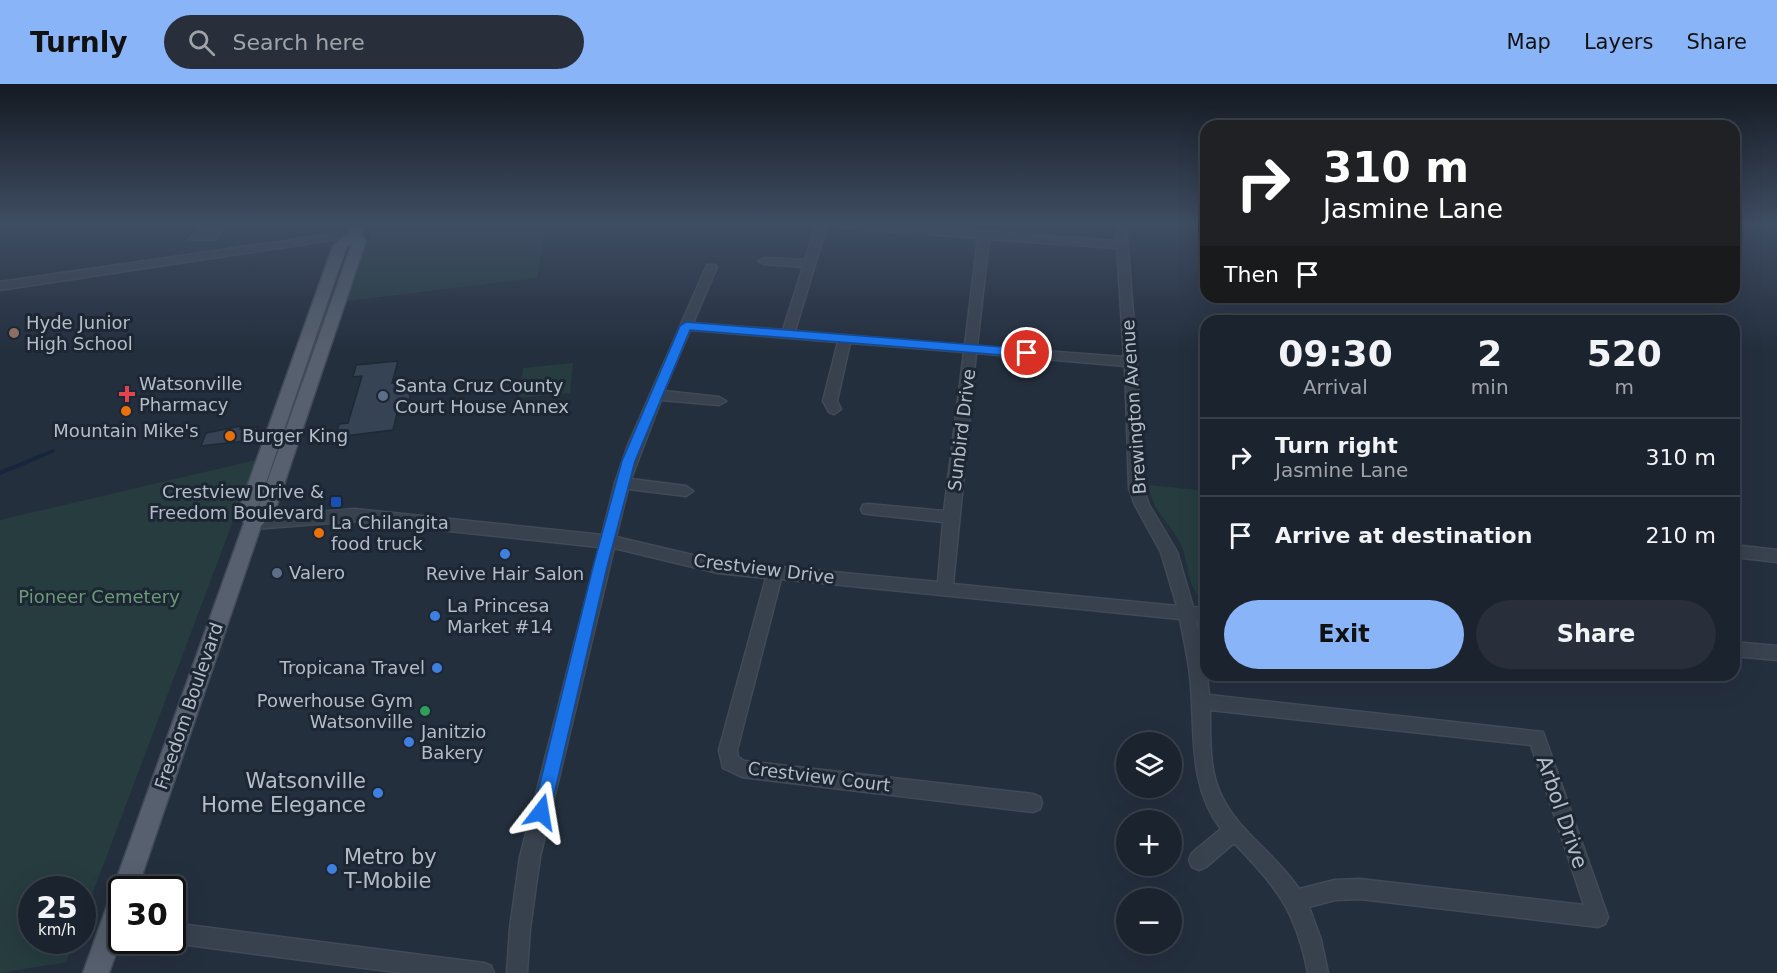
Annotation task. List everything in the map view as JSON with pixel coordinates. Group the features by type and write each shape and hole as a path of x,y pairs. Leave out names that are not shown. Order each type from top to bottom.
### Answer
{"main road":[{"name":"Freedom Boulevard","path":"130,876 253,523 266,511 351,265"},
{"path":"96,973 108,947"}],"street":[{"path":"0,286 128,265"},
{"path":"788,334 809,265"},
{"name":"Sunbird Drive","path":"945,590 951,517 981,265"},
{"name":"Brewington Avenue","path":"1124,265 1136,488 1141,506 1171,558 1197,662 1207,784 1217,808 1234,831 1276,873 1296,900 1310,936 1318,973"},
{"path":"517,973 530,857 622,483 634,445 711,267"},
{"path":"686,326 1131,362"},
{"path":"834,409 830,401 845,339"},
{"path":"657,395 719,401"},
{"path":"622,483 686,491"},
{"path":"868,508 951,517"},
{"name":"Crestview Drive","path":"253,523 355,515 607,541 632,545 704,564 1200,614"},
{"path":"1740,552 1777,556"},
{"name":"Crestview Court","path":"775,572 728,750 729,762 742,769 1033,803"},
{"path":"1740,650 1777,653"},
{"name":"Arbol Drive","path":"1202,702 1537,738 1598,917 1360,889 1335,890 1296,900"},
{"path":"1199,860 1234,831"},
{"path":"186,935 484,973"}],"green space":[{"path":"359,265 539,265 537,278 347,301"},
{"path":"573,363 570,393 519,398 523,368"},
{"name":"Pioneer Cemetery","path":"256,460 96,885 96,876 18,876 18,954 69,954 66,962 0,973 0,520"},
{"path":"1149,485 1200,490 1200,597 1192,585 1182,547 1150,494"}],"building":[{"name":"Santa Cruz County Court House Annex","path":"398,361 392,383 400,382 398,390 412,388 409,401 400,402 393,430 336,437 339,424 348,423 362,376 353,377 356,365"},
{"name":"Burger King","path":"241,426 240,429 258,427 253,440 201,446 206,433"}],"waterway":[{"path":"0,473 53,451"}],"place":[{"name":"Hyde Junior High School","path":"14,333"},
{"name":"Watsonville Pharmacy","path":"127,394"},
{"name":"Santa Cruz County Court House Annex","path":"383,396"},
{"name":"Mountain Mike's","path":"126,411"},
{"name":"Burger King","path":"230,436"},
{"name":"Crestview Drive & Freedom Boulevard","path":"336,502"},
{"name":"La Chilangita food truck","path":"319,533"},
{"name":"Revive Hair Salon","path":"505,554"},
{"name":"Valero","path":"277,573"},
{"name":"La Princesa Market #14","path":"435,616"},
{"name":"Tropicana Travel","path":"437,668"},
{"name":"Powerhouse Gym Watsonville","path":"425,711"},
{"name":"Janitzio Bakery","path":"409,742"},
{"name":"Watsonville Home Elegance","path":"378,793"},
{"name":"Metro by T-Mobile","path":"332,869"}],"route":[{"path":"541,812 628,461 686,326 1027,353"}]}
